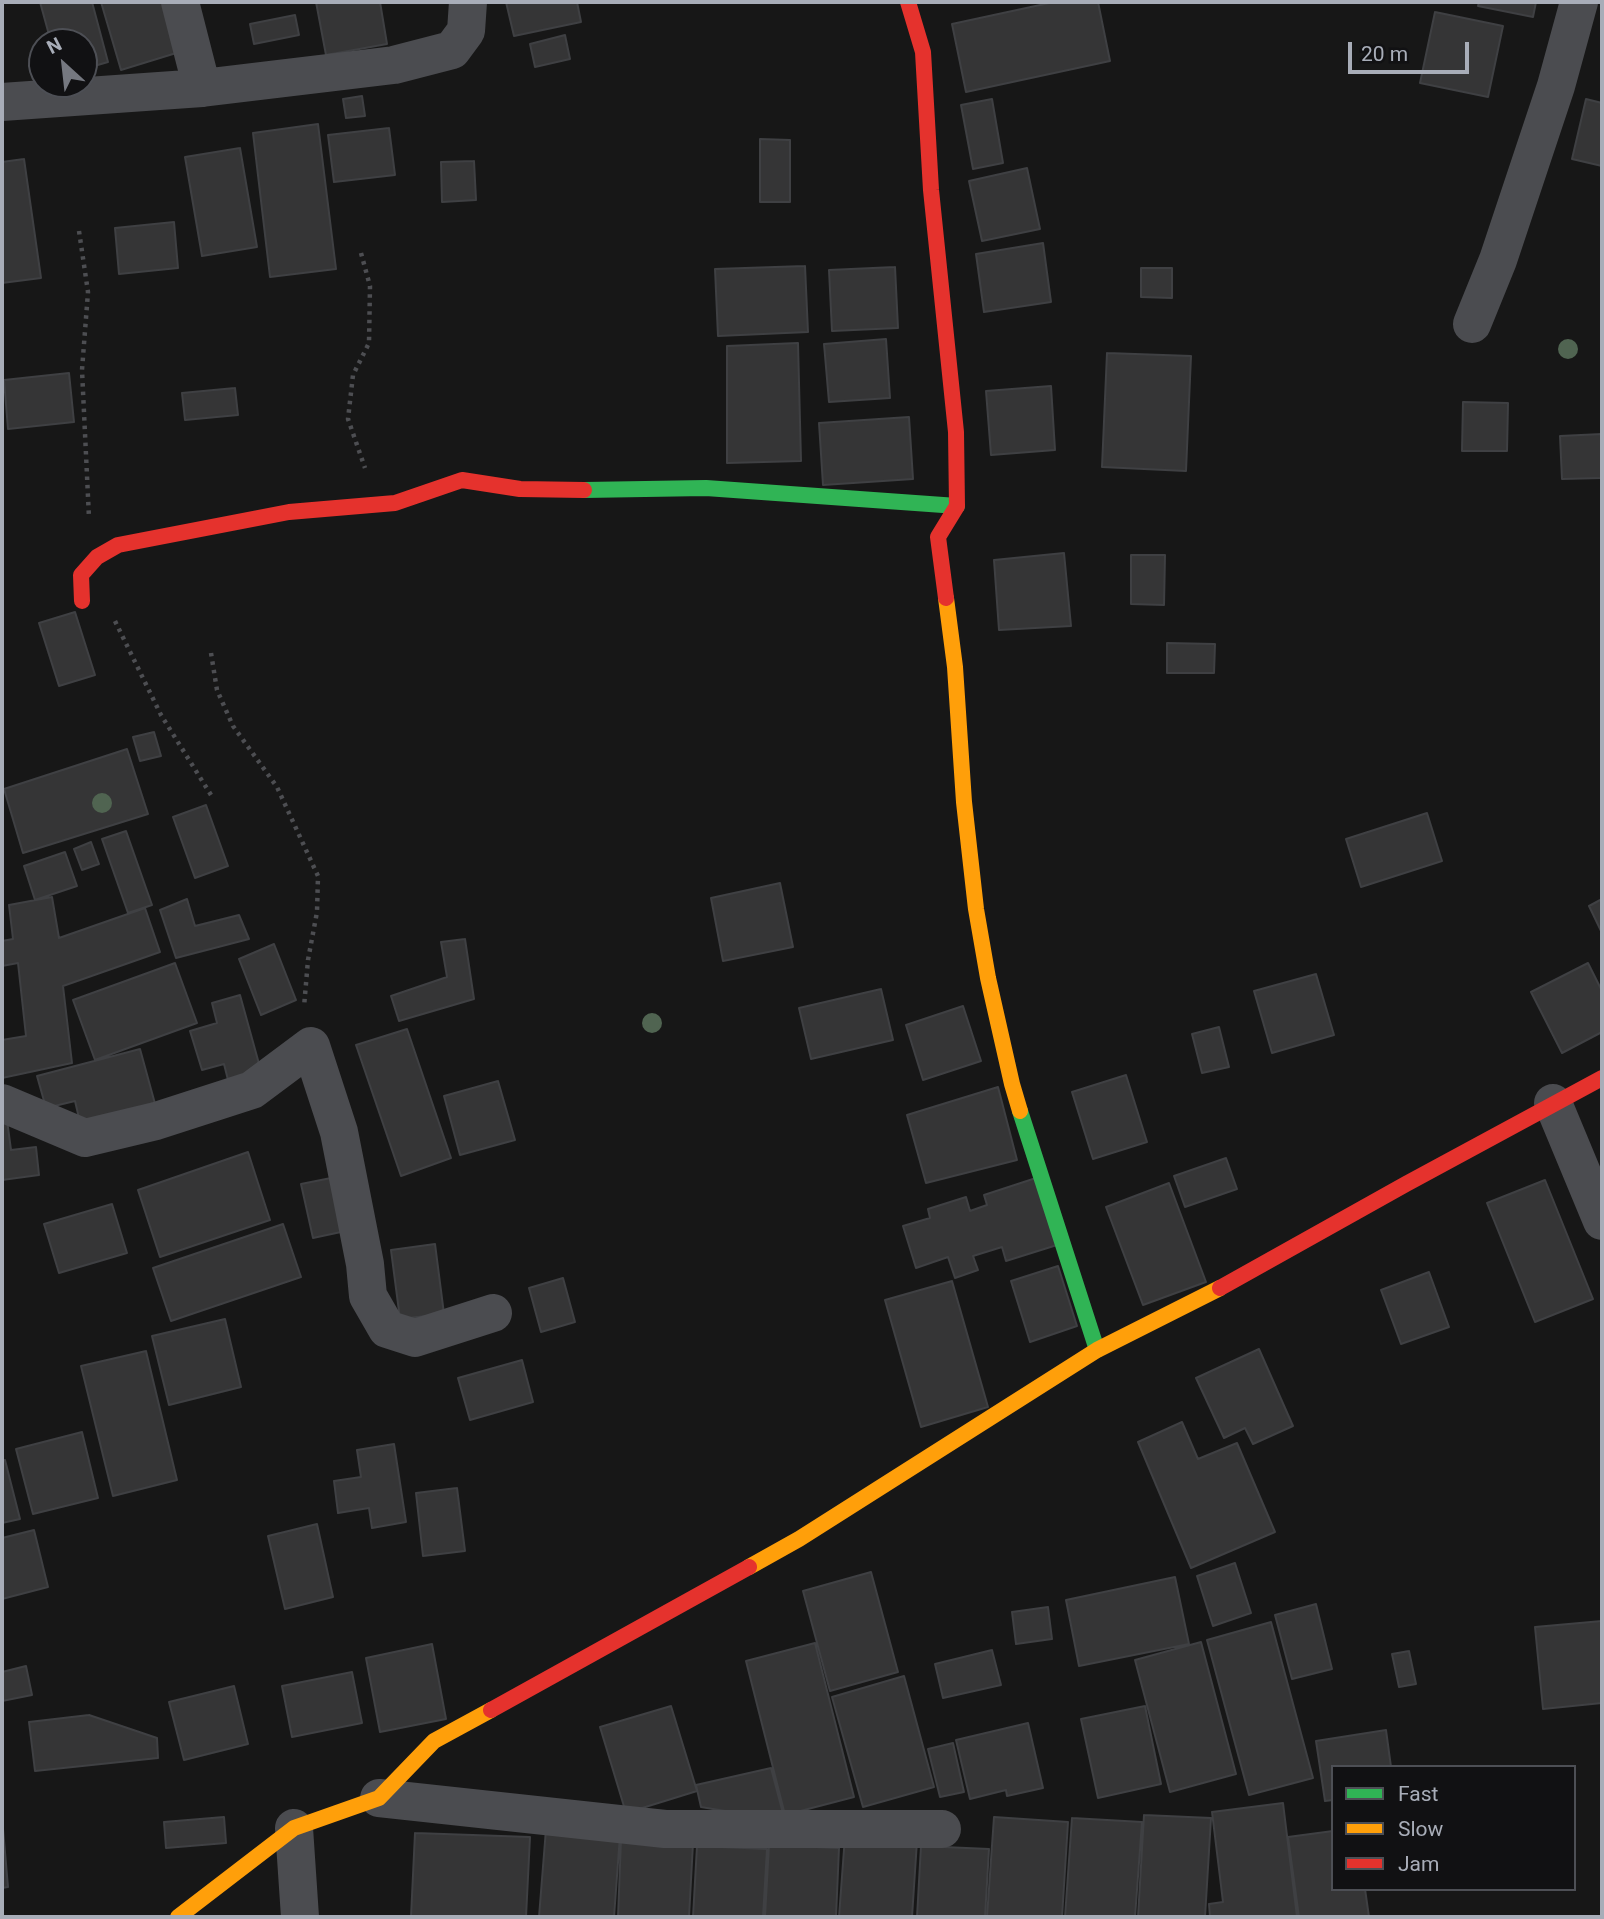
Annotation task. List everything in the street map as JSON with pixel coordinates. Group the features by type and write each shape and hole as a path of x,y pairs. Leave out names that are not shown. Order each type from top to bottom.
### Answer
{"street":[{"path":"180,2 202,88"},
{"path":"2,102 202,88 394,65 452,50 466,32 468,2"},
{"path":"908,2 923,52 931,190 956,432 957,506 938,537 955,667 964,802 976,909 1012,1084 1097,1350"},
{"path":"1472,324 1498,260 1556,86 1579,2"},
{"path":"82,601 82,575 97,556 118,545 289,512 394,503 462,480 520,489 611,491 706,488 957,506"},
{"path":"2,1103 85,1138 156,1121 252,1090 311,1046 339,1132 365,1264 368,1296 387,1329 415,1338 494,1313"},
{"path":"379,1798 433,1741 799,1539 1097,1350 1230,1283 1602,1078"},
{"path":"1553,1103 1602,1221"},
{"path":"178,1917 294,1828 379,1798 665,1829 942,1829"},
{"path":"294,1828 300,1917"}],"path":[{"path":"361,253 370,286 369,343 353,375 348,419 367,473 394,503"},
{"path":"211,653 217,690 233,726 277,787 318,876 317,912 308,960 304,1005 311,1046"}],"building":[{"path":"40,2 92,2 108,62 98,65 98,28 47,28"},
{"path":"101,2 173,2 186,50 121,70"},
{"path":"316,2 380,2 387,44 326,55"},
{"path":"506,2 577,2 581,22 514,36"},
{"path":"1054,2 1098,2 1110,61 966,92 952,24"},
{"path":"1479,2 1536,2 1533,17 1478,6"},
{"path":"1435,12 1503,26 1488,97 1420,83"},
{"path":"295,15 299,35 254,44 250,24"},
{"path":"565,35 570,59 535,67 530,44"},
{"path":"362,96 365,116 346,118 343,99"},
{"path":"992,99 1003,163 973,169 961,105"},
{"path":"1586,99 1602,103 1602,166 1572,159"},
{"path":"318,124 336,269 270,277 253,133"},
{"path":"389,128 395,175 334,182 328,135"},
{"path":"760,139 790,140 790,202 760,202"},
{"path":"240,148 257,247 202,256 185,157"},
{"path":"24,159 41,278 2,283 2,162"},
{"path":"474,161 476,200 442,202 441,162"},
{"path":"1027,168 1040,229 982,241 969,181"},
{"path":"174,222 178,268 119,274 115,228"},
{"path":"1043,243 1051,302 984,312 976,254"},
{"path":"805,266 808,332 718,336 715,269"},
{"path":"895,267 898,328 832,331 829,270"},
{"path":"1141,268 1172,268 1172,298 1141,297"},
{"path":"886,339 890,398 829,402 824,344"},
{"path":"798,343 801,461 727,463 727,346"},
{"path":"1107,353 1191,356 1186,471 1102,467"},
{"path":"69,373 74,422 8,429 4,380"},
{"path":"1051,386 1055,450 991,455 986,391"},
{"path":"235,388 238,415 185,420 182,393"},
{"path":"1463,402 1508,403 1507,451 1462,451"},
{"path":"909,417 913,479 823,485 819,423"},
{"path":"1602,434 1602,478 1562,479 1560,436"},
{"path":"1064,553 1071,626 999,630 994,560"},
{"path":"1131,555 1165,555 1164,605 1131,604"},
{"path":"75,612 95,675 59,686 39,623"},
{"path":"1167,643 1215,644 1214,673 1167,673"},
{"path":"154,732 161,756 140,761 133,737"},
{"path":"127,749 148,814 23,853 4,789"},
{"path":"206,805 228,866 195,878 173,817"},
{"path":"1427,813 1442,861 1361,887 1346,839"},
{"path":"126,831 152,905 128,913 102,839"},
{"path":"91,842 99,864 82,870 74,849"},
{"path":"65,852 77,886 35,900 24,866"},
{"path":"780,883 793,947 723,961 711,898"},
{"path":"52,897 59,938 145,908 160,952 63,986 72,1063 2,1078 2,1040 26,1036 18,963 2,966 2,941 13,939 9,905"},
{"path":"187,899 195,926 239,915 249,939 176,958 160,910"},
{"path":"1602,899 1602,933 1589,906"},
{"path":"465,939 474,999 399,1021 391,996 447,977 441,942"},
{"path":"274,944 296,1000 261,1015 239,959"},
{"path":"175,963 197,1023 95,1060 73,1000"},
{"path":"1588,963 1602,991 1602,1032 1562,1053 1531,992"},
{"path":"1316,974 1334,1035 1272,1053 1254,991"},
{"path":"881,989 893,1040 811,1059 799,1008"},
{"path":"240,995 261,1071 228,1080 224,1064 202,1070 190,1031 217,1023 212,1003"},
{"path":"963,1006 981,1061 923,1080 906,1025"},
{"path":"1219,1027 1229,1067 1202,1073 1192,1034"},
{"path":"407,1029 451,1158 401,1176 356,1045"},
{"path":"140,1049 157,1111 82,1131 75,1101 46,1108 37,1076"},
{"path":"1126,1075 1147,1142 1093,1159 1072,1092"},
{"path":"498,1081 515,1140 460,1155 444,1096"},
{"path":"998,1087 1017,1160 926,1183 907,1115"},
{"path":"2,1120 7,1120 11,1150 36,1147 39,1175 2,1180"},
{"path":"248,1152 270,1220 160,1257 138,1190"},
{"path":"1226,1158 1237,1189 1185,1207 1174,1176"},
{"path":"331,1178 341,1232 313,1238 301,1184"},
{"path":"1036,1178 1057,1245 1006,1261 1002,1247 973,1256 978,1270 955,1278 948,1257 916,1268 903,1226 930,1218 928,1209 966,1197 970,1211 987,1205 984,1195"},
{"path":"1545,1180 1593,1299 1535,1322 1487,1203"},
{"path":"1169,1183 1206,1282 1143,1305 1106,1207"},
{"path":"112,1204 127,1253 59,1273 44,1224"},
{"path":"283,1224 301,1277 171,1321 153,1268"},
{"path":"435,1244 444,1314 400,1319 391,1250"},
{"path":"1058,1266 1077,1326 1030,1342 1011,1281"},
{"path":"1429,1272 1449,1327 1401,1344 1381,1290"},
{"path":"563,1278 575,1322 541,1332 529,1288"},
{"path":"952,1281 988,1407 921,1427 885,1300"},
{"path":"225,1319 241,1387 169,1405 152,1336"},
{"path":"1259,1349 1293,1426 1253,1444 1245,1428 1224,1438 1196,1378"},
{"path":"146,1351 177,1480 113,1496 81,1366"},
{"path":"522,1360 533,1402 470,1420 458,1378"},
{"path":"1182,1422 1198,1459 1237,1443 1275,1532 1191,1568 1138,1442"},
{"path":"82,1432 98,1498 33,1514 16,1449"},
{"path":"394,1444 406,1522 372,1528 369,1508 338,1513 334,1481 361,1477 357,1450"},
{"path":"5,1460 20,1519 2,1523 2,1461"},
{"path":"457,1488 465,1551 423,1556 416,1493"},
{"path":"317,1524 333,1597 285,1609 268,1536"},
{"path":"34,1530 48,1587 2,1599 2,1538"},
{"path":"1235,1563 1251,1613 1213,1626 1197,1576"},
{"path":"871,1572 898,1672 830,1691 803,1591"},
{"path":"1175,1577 1189,1644 1079,1666 1066,1600"},
{"path":"1316,1604 1332,1669 1292,1679 1275,1615"},
{"path":"1048,1607 1052,1639 1016,1644 1012,1612"},
{"path":"1602,1621 1602,1703 1543,1709 1535,1627"},
{"path":"1271,1622 1313,1778 1249,1795 1207,1640"},
{"path":"1201,1642 1236,1774 1170,1792 1135,1660"},
{"path":"815,1643 854,1797 785,1815 746,1661"},
{"path":"432,1644 446,1719 380,1732 366,1658"},
{"path":"992,1650 1001,1685 943,1698 935,1664"},
{"path":"1409,1651 1416,1684 1399,1687 1392,1654"},
{"path":"26,1666 32,1695 2,1701 2,1672"},
{"path":"352,1672 362,1723 292,1737 282,1686"},
{"path":"904,1676 934,1787 863,1807 832,1697"},
{"path":"234,1686 248,1744 184,1760 169,1702"},
{"path":"671,1706 697,1791 626,1813 600,1727"},
{"path":"1145,1706 1161,1784 1098,1798 1081,1719"},
{"path":"89,1715 157,1738 158,1758 35,1771 29,1722"},
{"path":"1028,1723 1043,1788 1007,1796 1006,1790 970,1799 956,1740"},
{"path":"1386,1730 1391,1765 1331,1765 1331,1800 1325,1801 1316,1741"},
{"path":"953,1743 964,1792 940,1797 928,1749"},
{"path":"771,1768 785,1821 701,1807 696,1785"},
{"path":"1283,1803 1297,1917 1210,1917 1209,1904 1223,1902 1212,1812"},
{"path":"1144,1815 1211,1818 1205,1917 1138,1917"},
{"path":"2,1817 8,1887 2,1888"},
{"path":"224,1817 226,1843 166,1848 164,1822"},
{"path":"994,1817 1068,1822 1062,1917 987,1917"},
{"path":"1072,1818 1142,1822 1135,1917 1065,1917"},
{"path":"546,1829 620,1835 614,1917 539,1917"},
{"path":"1331,1831 1331,1891 1365,1891 1369,1917 1299,1917 1288,1837"},
{"path":"415,1833 530,1837 526,1917 411,1917"},
{"path":"845,1836 917,1841 912,1917 839,1917"},
{"path":"621,1840 693,1843 689,1917 618,1917"},
{"path":"769,1845 839,1848 836,1917 765,1917"},
{"path":"697,1846 767,1849 763,1917 693,1917"},
{"path":"921,1846 989,1849 985,1917 917,1917"}],"traffic: fast":[{"path":"584,490 706,488 957,506"},
{"path":"1020,1111 1097,1350"}],"traffic: slow":[{"path":"946,598 955,667 964,802 976,909 988,978 1020,1111"},
{"path":"749,1567 799,1539 1097,1350 1220,1288"},
{"path":"178,1917 294,1828 379,1798 434,1741 491,1710"}],"traffic: jam":[{"path":"908,2 923,52 931,190 956,432 957,506 938,537 946,598"},
{"path":"82,601 81,575 97,557 118,545 289,512 395,503 462,480 520,489 584,490"},
{"path":"1220,1288 1602,1078"},
{"path":"491,1710 749,1567"}]}
